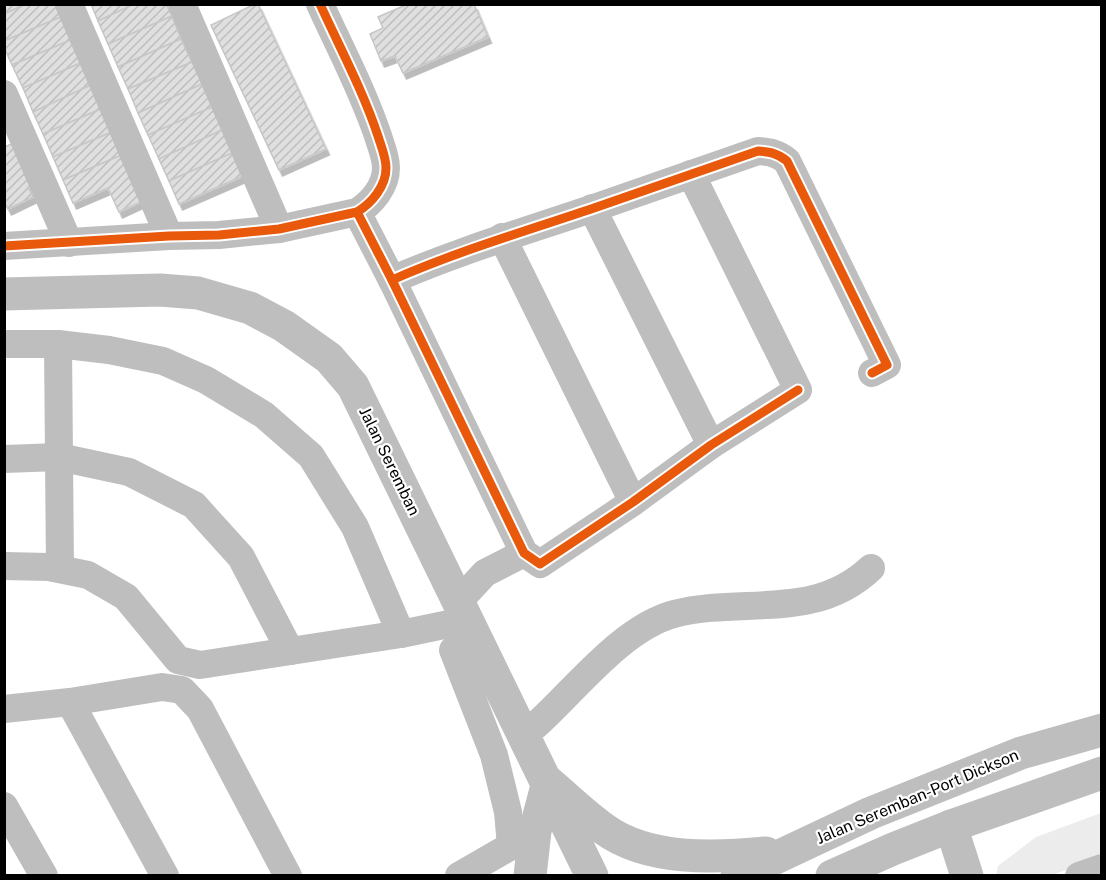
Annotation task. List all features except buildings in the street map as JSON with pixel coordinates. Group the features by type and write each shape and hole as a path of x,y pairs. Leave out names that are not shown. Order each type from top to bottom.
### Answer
{"main road":[{"name":"Jalan Seremban","path":"4,294 160,290 198,293 250,308 284,326 329,358 353,386 592,876"},
{"name":"Jalan Seremban-Port Dickson","path":"737,876 871,813 1021,753 1101,730"},
{"path":"832,876 951,826 1101,773"},
{"path":"530,876 535,831 548,782 606,830 634,844 674,854 723,857 786,851"},
{"path":"951,826 967,876"}],"street":[{"path":"69,4 169,236"},
{"path":"182,4 279,229"},
{"path":"4,246 279,229 357,212 367,206 381,188 387,167 372,116 320,4"},
{"path":"4,94 69,243"},
{"path":"392,280 502,237 758,151 779,155 786,161 887,365 872,373"},
{"path":"357,212 524,553 540,564 633,502 711,445 798,390 691,174"},
{"path":"592,208 711,445"},
{"path":"502,237 633,502"},
{"path":"4,344 58,344 109,350 163,361 206,380 264,415 310,456 330,486 355,527 401,634"},
{"path":"58,344 60,569"},
{"path":"4,459 59,457 129,472 194,505 242,557 290,651"},
{"path":"459,876 482,869 511,846 508,812 494,755 453,650 468,620 485,573 524,553"},
{"path":"4,566 49,567 88,575 126,597 178,660 200,665 401,634 468,620"},
{"path":"524,733 536,725 611,652 642,627 673,614 703,609 798,603 856,582 871,568"},
{"path":"4,709 70,702 162,687 182,690 200,709 288,876"},
{"path":"70,702 165,876"},
{"path":"4,806 44,876"},
{"path":"1079,876 1101,868"}],"shaded area":[{"path":"1101,813 1101,857 1052,875 996,876 998,866 1036,837"}],"cycle path":[{"path":"4,246 219,235 279,229 357,212 363,208 373,199 384,181 385,160 365,103 320,4"},
{"path":"392,280 467,251 758,151 770,152 787,161 887,365 872,373"},
{"path":"357,212 524,553 540,564 633,502 711,445 798,390"}]}
